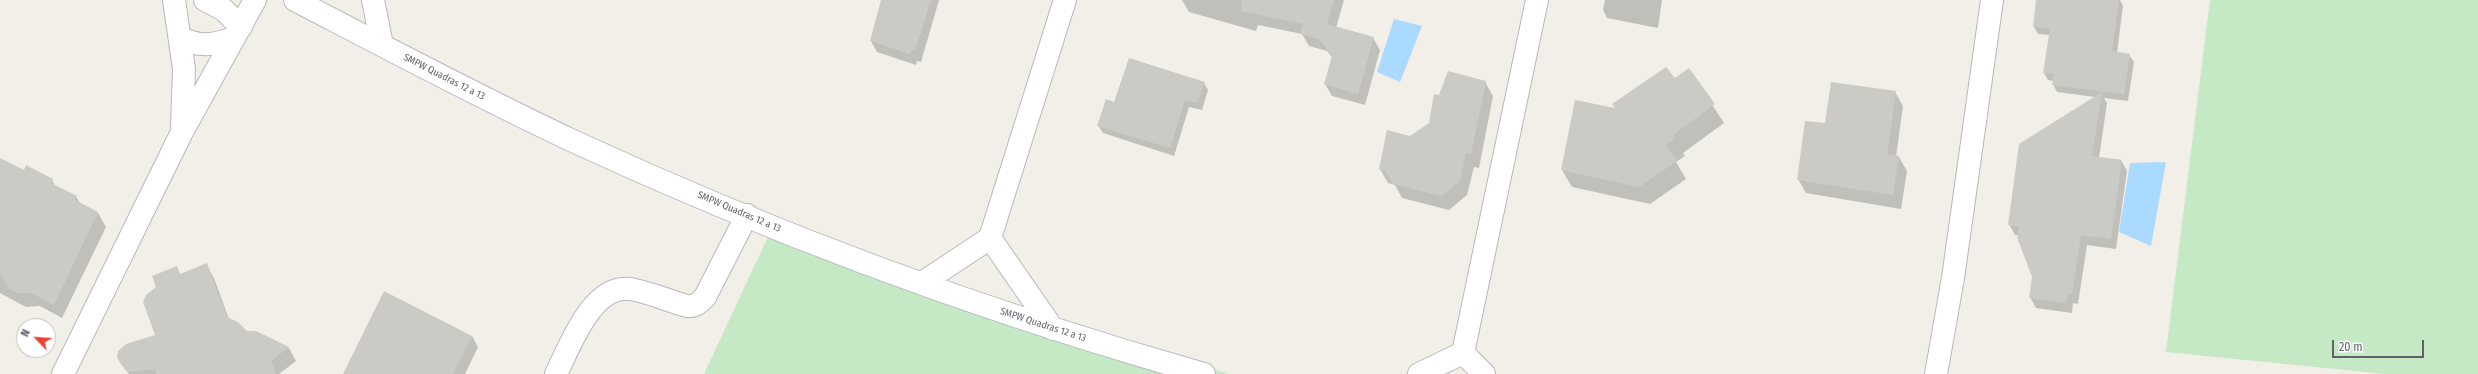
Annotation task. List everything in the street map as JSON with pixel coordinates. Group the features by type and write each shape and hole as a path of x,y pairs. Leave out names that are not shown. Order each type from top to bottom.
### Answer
{"street":[{"path":"205,0 224,10 237,33"},
{"path":"63,374 182,132 255,0"},
{"path":"373,0 382,45"},
{"path":"922,283 990,238 1066,0"},
{"path":"1463,352 1537,0"},
{"path":"1936,374 1953,278 1992,0"},
{"path":"179,1 180,37 185,88 182,132"},
{"name":"SMPW Quadras 12 a 13","path":"303,1 382,45 574,142 747,215 849,257 1053,329 1204,374"},
{"path":"180,37 193,44 206,46 237,33"},
{"path":"556,374 588,313 602,296 615,290 630,289 687,306 693,307 699,303 705,297 747,215"},
{"path":"990,238 1053,329"},
{"path":"1419,374 1463,352"},
{"path":"1463,352 1484,374"}],"green space":[{"path":"2210,0 2478,0 2478,374 2385,374 2166,352"},
{"path":"773,226 1229,374 704,374"}],"water":[{"path":"1394,19 1422,26 1400,82 1377,72"},
{"path":"2166,162 2151,246 2119,232 2130,163"}],"building":[{"path":"881,0 931,0 915,51 911,50 910,54 870,41"},
{"path":"1242,0 1334,0 1327,24 1374,37 1358,94 1324,84 1332,56 1319,39 1300,34 1303,24 1241,11"},
{"path":"2036,0 2119,0 2112,51 2130,54 2124,94 2052,85 2054,74 2043,73 2050,28 2033,27"},
{"path":"1129,58 1205,82 1197,103 1185,100 1170,148 1097,126 1106,99 1114,102"},
{"path":"1666,67 1675,78 1689,68 1715,104 1673,135 1676,138 1666,145 1677,161 1639,187 1561,170 1575,100 1615,108 1612,104"},
{"path":"1448,71 1486,81 1471,154 1466,153 1460,181 1441,196 1393,184 1386,171 1379,169 1387,130 1410,136 1429,123 1434,94 1439,95"},
{"path":"1831,82 1896,91 1887,154 1899,156 1893,195 1797,180 1805,121 1825,123"},
{"path":"2102,92 2092,156 2122,160 2111,239 2081,235 2072,294 2068,293 2066,303 2029,298 2032,277 2017,237 2019,226 2008,225 2019,144"},
{"path":"0,158 24,170 26,165 53,179 51,183 77,196 75,200 98,212 54,305 31,293 17,293 9,289 0,273"},
{"path":"207,263 227,317 238,322 247,331 256,331 289,347 271,361 276,374 157,374 155,369 127,372 117,357 118,351 126,344 155,335 143,302 146,295 156,287 152,276 177,266 180,274"},
{"path":"384,291 472,336 453,374 343,374"}]}
